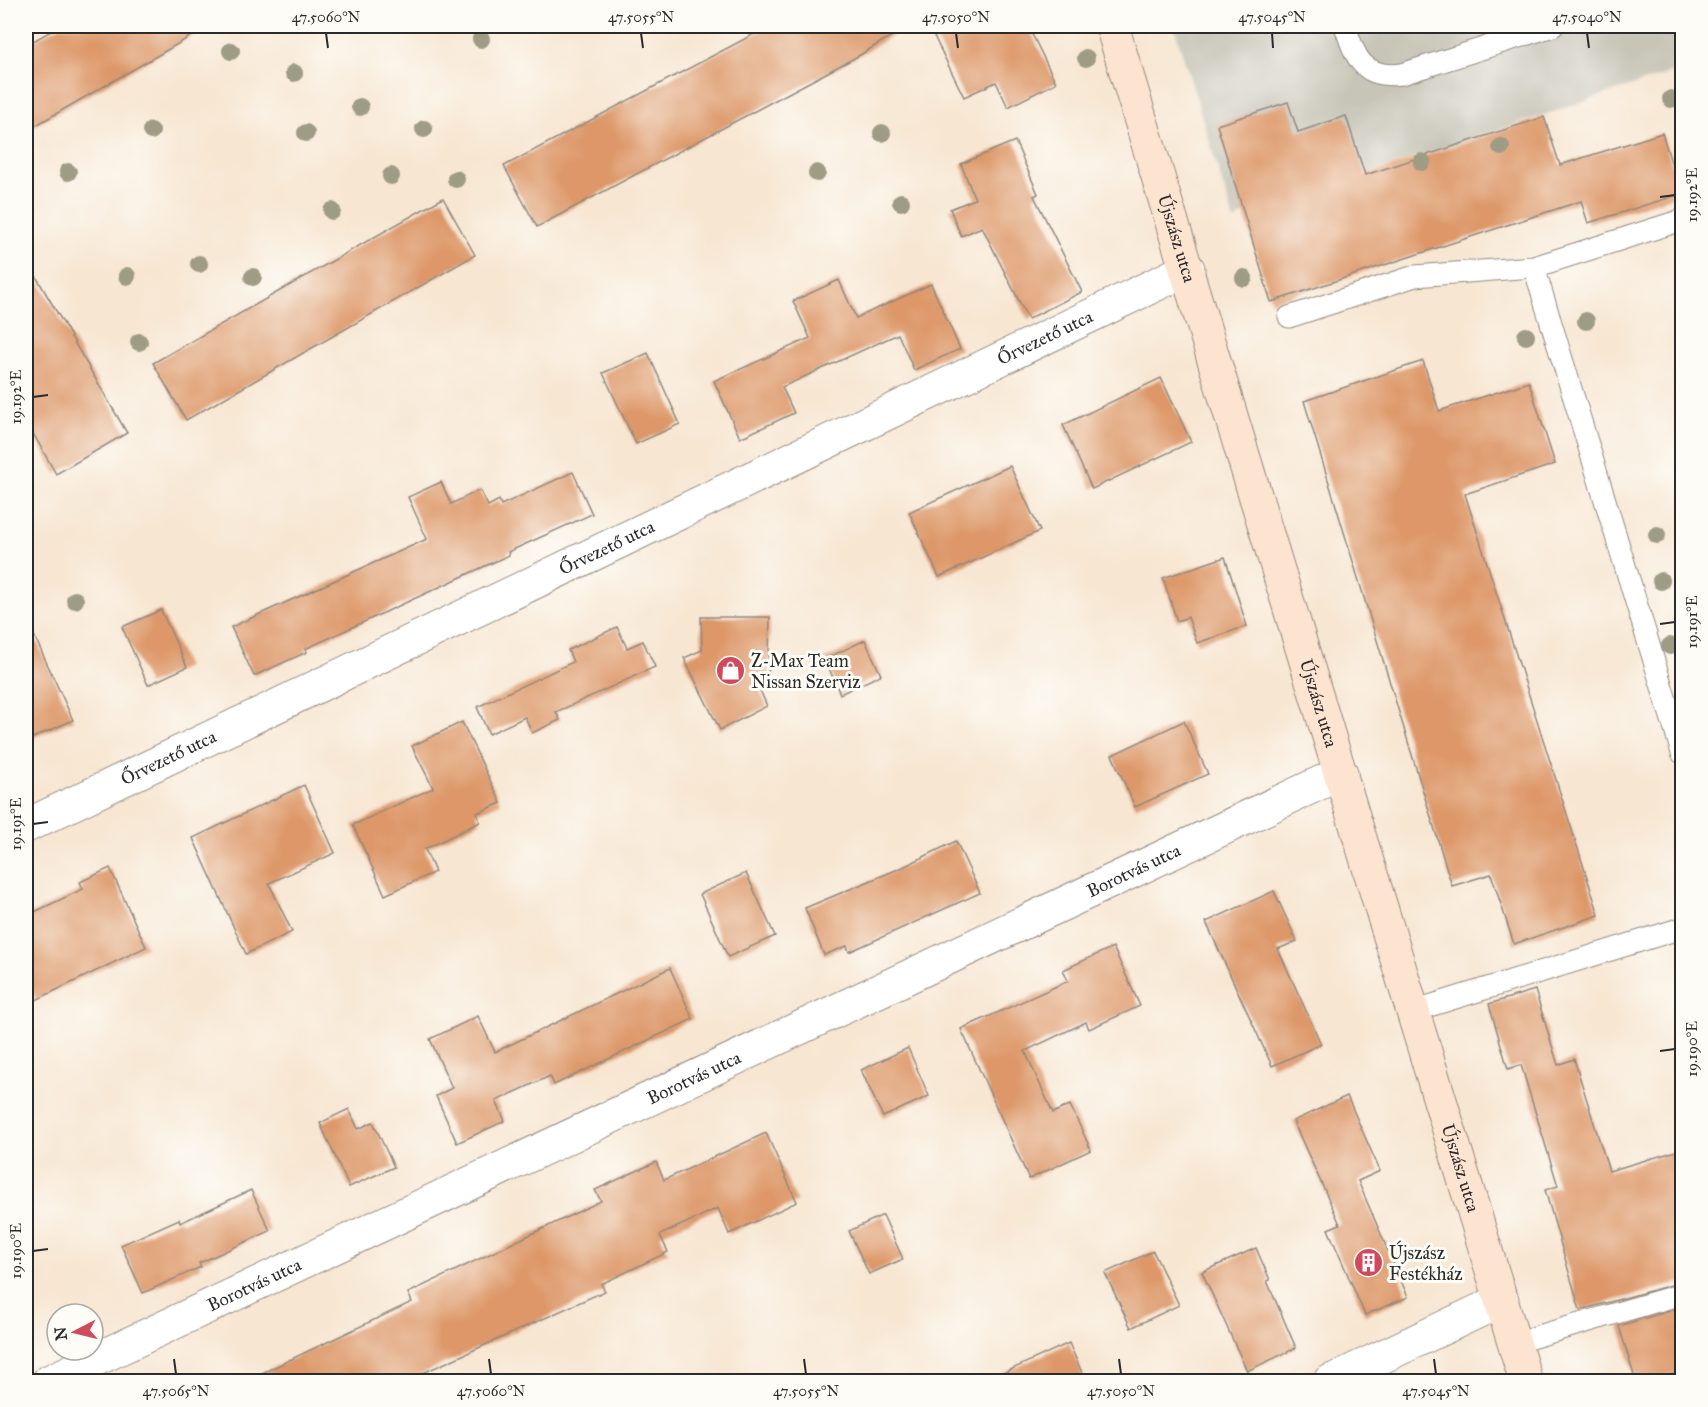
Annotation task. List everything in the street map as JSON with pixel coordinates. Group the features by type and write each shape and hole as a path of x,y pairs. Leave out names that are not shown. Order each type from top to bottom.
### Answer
{"street":[{"name":"Újszász utca","path":"1112,26 1526,1382"},
{"name":"Őrvezető utca","path":"26,826 1188,269"},
{"name":"Borotvás utca","path":"48,1382 1341,773"},
{"path":"1329,1382 1502,1300"}],"lane":[{"path":"1346,26 1359,60 1371,72 1385,76 1402,74 1553,26"},
{"path":"1289,317 1415,276 1534,267 1683,220"},
{"path":"1534,267 1683,753"},
{"path":"1413,1011 1683,928"},
{"path":"1514,1343 1683,1294"}],"shaded area":[{"path":"1174,26 1682,26 1682,69 1243,215 1234,221"}],"building":[{"path":"60,26 209,26 26,131 26,45"},
{"path":"769,26 908,26 860,55 537,227 504,166"},
{"path":"929,26 1028,26 1056,83 1008,107 996,82 964,97"},
{"path":"1288,102 1298,132 1346,116 1365,175 1544,117 1560,165 1662,133 1681,194 1588,223 1581,201 1271,302 1217,125"},
{"path":"1015,141 1038,194 1034,196 1082,292 1028,319 982,227 961,236 950,209 975,199 961,164"},
{"path":"443,198 475,255 186,420 153,363"},
{"path":"26,259 127,433 56,474 26,421"},
{"path":"839,280 856,318 931,284 960,349 914,370 898,334 782,387 794,413 740,438 714,381 810,338 793,301"},
{"path":"648,353 680,424 636,444 603,373"},
{"path":"1423,361 1439,411 1529,382 1555,464 1465,494 1599,915 1514,944 1491,874 1452,886 1304,401"},
{"path":"1161,378 1191,442 1092,489 1063,425"},
{"path":"1010,466 1040,531 939,577 909,512"},
{"path":"573,472 592,514 305,649 307,652 254,676 231,627 427,539 408,497 441,482 451,504 480,490 488,506 499,500 501,505"},
{"path":"1225,557 1247,626 1197,643 1188,617 1177,621 1163,578"},
{"path":"161,610 187,667 148,685 122,627"},
{"name":"Z-Max Team Nissan Szerviz","path":"701,617 770,617 768,684 759,688 767,706 720,730 684,658 702,650"},
{"path":"26,618 73,720 26,741"},
{"path":"617,627 627,648 643,641 655,667 556,712 560,720 532,733 525,717 489,734 477,707 573,662 568,650"},
{"path":"865,640 881,675 840,694 825,659"},
{"path":"1184,721 1208,774 1135,807 1112,755"},
{"path":"462,722 501,803 477,813 480,822 425,849 435,872 385,895 353,825 433,788 412,746"},
{"path":"304,785 335,853 269,883 292,932 246,954 193,838"},
{"path":"956,841 980,893 849,952 847,946 824,955 805,908 903,867"},
{"path":"110,868 146,947 36,1000 26,976 26,916 83,889 80,882"},
{"path":"746,873 775,936 728,957 700,894"},
{"path":"1274,891 1297,941 1278,949 1321,1044 1272,1066 1206,922"},
{"path":"1113,947 1140,1006 1089,1029 1086,1022 1025,1051 1053,1113 1070,1105 1091,1150 1029,1179 961,1029 1068,981 1063,970"},
{"path":"670,968 693,1019 554,1085 550,1076 496,1101 505,1121 457,1143 436,1096 452,1088 430,1039 478,1016 495,1052"},
{"path":"1535,990 1558,1065 1574,1059 1609,1171 1683,1149 1683,1282 1580,1310 1545,1190 1558,1186 1521,1065 1508,1069 1489,1004"},
{"path":"908,1048 929,1096 883,1117 861,1070"},
{"path":"1347,1096 1380,1171 1358,1181 1408,1297 1365,1315 1328,1229 1340,1224 1293,1121"},
{"path":"349,1109 358,1129 373,1122 394,1167 349,1187 320,1123"},
{"path":"766,1133 797,1202 729,1234 718,1208 660,1235 668,1252 601,1284 605,1291 403,1382 243,1382 412,1302 408,1293 601,1201 595,1190 656,1162 664,1180"},
{"path":"251,1190 270,1231 199,1263 201,1267 143,1293 121,1245 179,1219 180,1223"},
{"path":"883,1215 903,1259 869,1274 849,1231"},
{"path":"1256,1248 1270,1280 1267,1281 1296,1348 1247,1371 1202,1272"},
{"path":"1153,1251 1179,1305 1131,1328 1105,1273"},
{"path":"1683,1307 1683,1371 1646,1382 1636,1382 1619,1326"},
{"path":"1069,1343 1086,1382 984,1382"}],"place":[{"name":"Z-Max Team Nissan Szerviz","path":"730,671"},
{"name":"Újszász Festékház","path":"1368,1263"}]}
